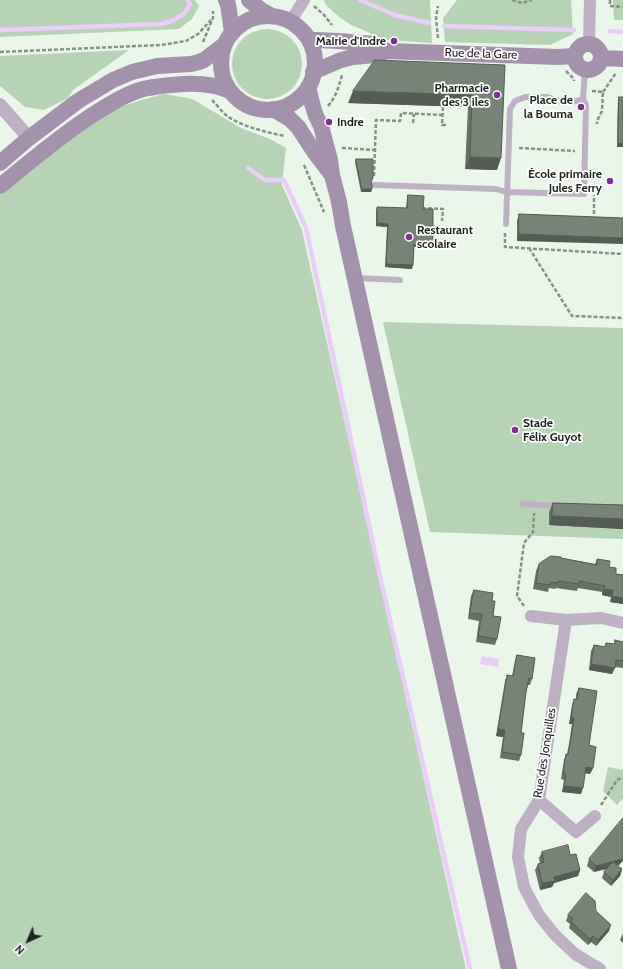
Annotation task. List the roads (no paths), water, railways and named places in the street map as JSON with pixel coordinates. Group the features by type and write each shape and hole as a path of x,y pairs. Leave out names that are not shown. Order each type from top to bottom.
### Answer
{"main road":[{"path":"0,163 29,138 78,101 113,80 132,72 157,66 191,64 204,60 214,53 228,38 236,28 252,18 272,16 281,18 298,28 309,40 313,52 314,72 308,87 300,97 292,103 274,109 264,109 245,104 230,91 222,73 221,64 222,54 228,38 228,4 226,0"},
{"path":"250,0 261,10 272,16"},
{"name":"Rue de la Gare","path":"309,40 374,44 387,51"},
{"path":"584,44 589,44 595,46 600,51 601,58 595,69 589,71 581,69 576,64 574,56 575,51 579,47 584,44"},
{"name":"Rue de la Gare","path":"314,72 341,60 353,57 375,55 387,51 574,56"},
{"path":"601,58 623,59"},
{"path":"0,186 80,123 125,96 163,85 198,83 221,86 230,91"},
{"path":"308,87 313,107 326,142 343,226 509,969"},
{"path":"274,109 290,119 298,127 332,175"},
{"path":"29,138 58,139"},
{"path":"0,174 20,157 27,146 29,138"}],"street":[{"path":"589,44 590,0"},
{"path":"290,22 306,2"},
{"path":"0,105 29,138"},
{"path":"531,616 566,620 601,618 623,622"},
{"name":"Rue des Jonquilles","path":"566,620 539,800 521,829 518,858 524,887 539,915 555,936 575,954 600,969"},
{"path":"539,800 576,832 595,816"}],"lane":[{"path":"374,185 496,189 506,192 584,194 586,105 583,98 585,70"},
{"path":"506,224 510,109 515,101 525,96 548,97 561,102 573,102 583,98"},
{"path":"355,278 400,280"},
{"path":"523,504 564,506"}],"waterway":[{"path":"0,30 162,24 174,20 185,13 190,4 188,0"},
{"path":"360,0 395,15 429,23"},
{"path":"444,26 574,30"},
{"path":"610,31 623,32"},
{"path":"248,168 265,180 284,180 306,228 379,572 470,969"}],"place":[{"name":"Mairie d'Indre","path":"394,41"},
{"name":"Pharmacie des 3 iles","path":"497,95"},
{"name":"Place de la Bouma","path":"581,107"},
{"name":"Indre","path":"329,122"},
{"name":"École primaire Jules Ferry","path":"610,181"},
{"name":"Restaurant scolaire","path":"409,237"},
{"name":"Stade Félix Guyot","path":"515,430"}]}
